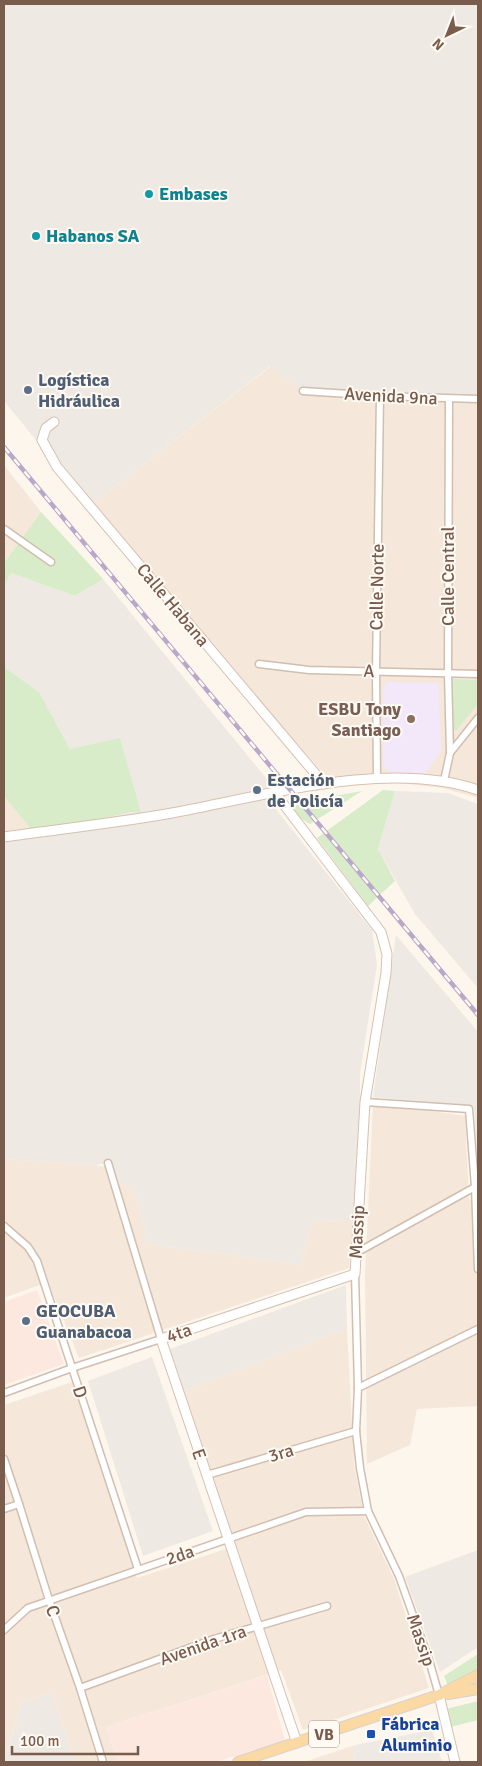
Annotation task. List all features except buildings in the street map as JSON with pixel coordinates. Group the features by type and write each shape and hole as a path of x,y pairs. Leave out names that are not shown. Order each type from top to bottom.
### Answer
{"main road":[{"name":"VB","path":"238,1762 439,1695 478,1675"},
{"name":"VB","path":"439,1695 478,1689"}],"street":[{"name":"Avenida 9na","path":"303,391 450,399 478,398"},
{"name":"Calle Norte","path":"377,779 376,672 380,396"},
{"name":"Calle Central","path":"450,399 448,673 450,753"},
{"name":"Calle Habana","path":"54,422 46,428 42,440 57,467 324,784"},
{"path":"4,529 51,562"},
{"name":"A","path":"259,664 309,670 478,674"},
{"path":"444,781 450,753 478,718"},
{"path":"4,838 170,813 324,784 377,779 444,781 478,790"},
{"name":"Massip","path":"275,793 381,932 387,954 386,973 365,1102 355,1274 358,1388 356,1431 360,1468 368,1511 399,1576 429,1660 439,1695"},
{"path":"365,1102 469,1109 475,1187 478,1270"},
{"name":"E","path":"108,1163 161,1339 296,1743"},
{"path":"356,1253 475,1187"},
{"name":"D","path":"4,1226 28,1247 37,1262 138,1569"},
{"name":"4ta","path":"4,1393 72,1368 355,1274"},
{"path":"358,1388 478,1329"},
{"name":"3ra","path":"206,1475 356,1431"},
{"name":"C","path":"4,1460 103,1762"},
{"path":"4,1509 19,1504"},
{"name":"2da","path":"4,1630 28,1608 306,1512 368,1511"},
{"name":"Avenida 1ra","path":"80,1688 214,1638 327,1606"},
{"path":"439,1695 455,1762"}],"shaded area":[{"path":"4,4 478,4 478,399 303,391 270,366 90,506 4,401"},
{"path":"271,366 303,391 478,398 478,798 442,788 390,782 329,780 90,506"},
{"path":"4,465 41,512 4,563"},
{"path":"11,573 75,596 103,579 275,789 275,808 372,930 377,965 360,1073 360,1129 353,1221 313,1220 301,1265 149,1244 134,1187 114,1183 108,1163 95,1165 4,1159 4,837 131,812 141,813 70,749 39,692 4,667 4,586"},
{"name":"ESBU Tony Santiago","path":"387,682 438,683 441,751 425,774 400,776 387,770 383,765 383,687"},
{"path":"395,791 448,793 478,804 478,988 415,914 378,849"},
{"path":"4,796 34,833 4,837"},
{"path":"396,935 478,1032 478,1168 474,1107 373,1097"},
{"path":"373,1102 465,1116 469,1200 478,1195 478,1406 417,1409 410,1445 367,1464 365,1274"},
{"path":"4,1159 107,1167 114,1183 134,1187 149,1244 301,1265 313,1220 353,1221 349,1268 79,1358 48,1282 4,1298"},
{"path":"346,1285 347,1329 184,1391 170,1349"},
{"name":"GEOCUBA Guanabacoa","path":"37,1290 64,1364 4,1385 4,1302"},
{"path":"347,1329 354,1465 364,1516 394,1579 429,1688 303,1730 281,1670 106,1727 118,1762 75,1762 52,1693 23,1701 4,1761 4,1405 72,1382 137,1578 235,1546 184,1391"},
{"path":"152,1357 213,1531 143,1556 88,1381"},
{"path":"478,1550 478,1647 440,1672 405,1577"},
{"path":"267,1675 285,1741 216,1762 118,1762 106,1727"},
{"path":"52,1693 75,1762 4,1762 23,1701"},
{"path":"432,1730 442,1762 354,1762 355,1745"},
{"path":"355,1745 354,1762 304,1762"}],"green space":[{"path":"41,512 103,579 75,596 11,573 4,586 4,563"},
{"path":"4,667 39,692 70,749 120,738 141,813 131,812 34,833 4,796"},
{"path":"453,679 478,680 478,704 456,731 452,728 450,684"},
{"path":"383,790 395,791 378,849 395,881 368,906 317,838"},
{"path":"362,791 310,824 300,818 289,804"},
{"path":"478,1654 478,1671 448,1686 444,1676"},
{"path":"478,1701 478,1720 451,1727 446,1709"}],"railway":[{"path":"4,447 478,1015"}],"place":[{"name":"Embases","path":"149,194"},
{"name":"Habanos SA","path":"36,236"},
{"name":"Logística Hidráulica","path":"28,390"},
{"name":"ESBU Tony Santiago","path":"411,719"},
{"name":"Estación de Policía","path":"257,790"},
{"name":"GEOCUBA Guanabacoa","path":"26,1321"},
{"name":"Fábrica Aluminio","path":"371,1734"}]}
